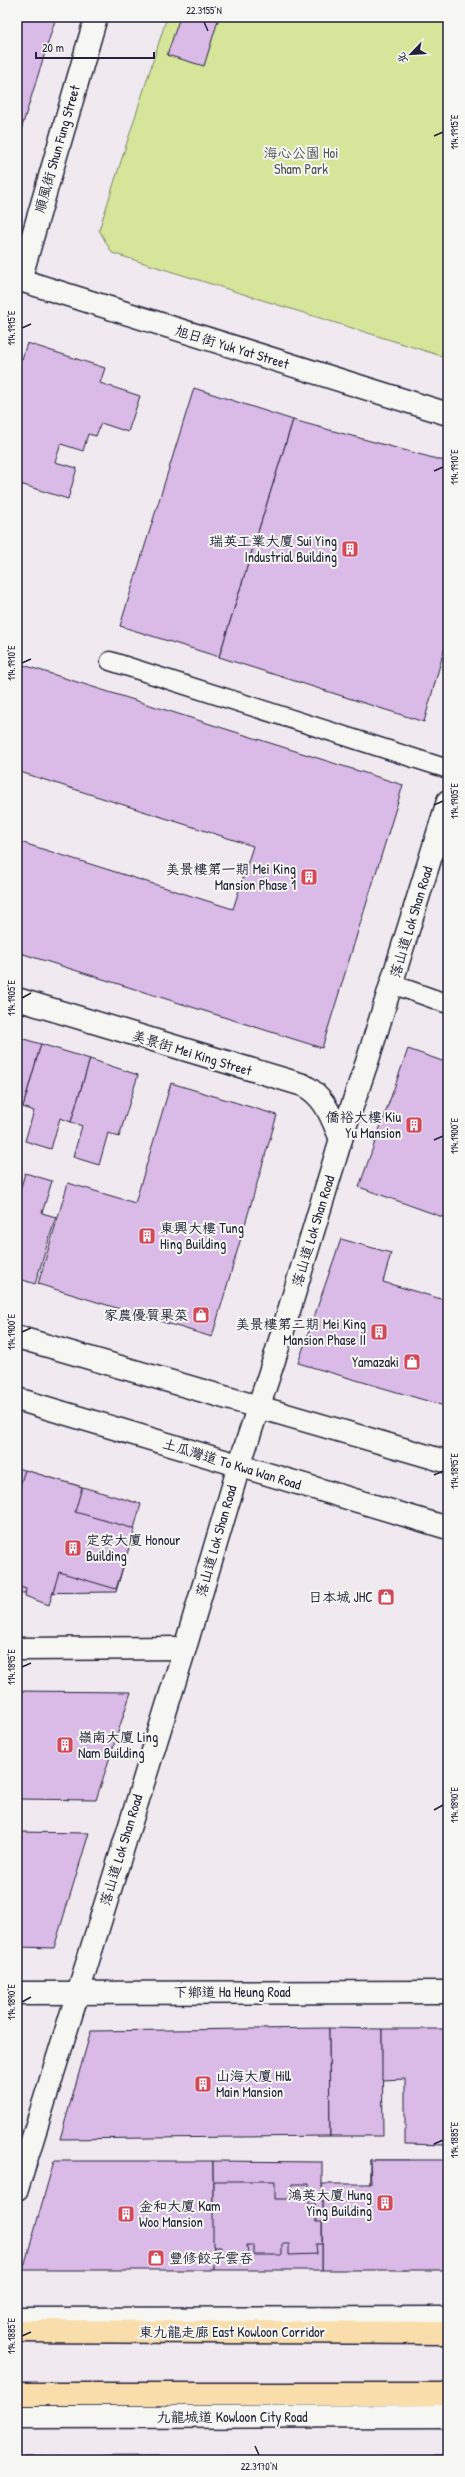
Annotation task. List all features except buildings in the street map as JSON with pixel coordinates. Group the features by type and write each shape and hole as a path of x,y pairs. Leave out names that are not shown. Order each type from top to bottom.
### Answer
{"highway":[{"name":"東九龍走廊 East Kowloon Corridor","path":"17,2331 448,2333"},
{"path":"17,2394 448,2394"}],"street":[{"name":"順風街 Shun Fung Street","path":"18,280 96,17"},
{"name":"旭日街 Yuk Yat Street","path":"18,280 448,414"},
{"name":"落山道 Lok Shan Road","path":"17,2190 185,1648 239,1466 260,1406 341,1139 392,984 448,801"},
{"name":"美景街 Mei King Street","path":"17,999 303,1085 316,1092 327,1108 341,1139"},
{"path":"17,1337 260,1406 448,1462"},
{"name":"土瓜灣道 To Kwa Wan Road","path":"17,1399 448,1528"},
{"path":"17,1649 185,1648"},
{"name":"下鄉道 Ha Heung Road","path":"17,1992 448,1992"},
{"path":"17,2318 448,2318"},
{"name":"九龍城道 Kowloon City Road","path":"17,2417 448,2416"}],"lane":[{"path":"110,661 448,769"},
{"path":"392,984 448,1004"}],"green space":[{"name":"海心公園 Hoi Sham Park","path":"167,17 448,17 448,358 112,253 99,230"}],"place":[{"name":"瑞英工業大廈 Sui Ying Industrial Building","path":"350,549"},
{"name":"美景樓第一期 Mei King Mansion Phase 1","path":"309,877"},
{"name":"僑裕大樓 Kiu Yu Mansion","path":"414,1125"},
{"name":"東興大樓 Tung Hing Building","path":"147,1236"},
{"name":"家農優質果菜","path":"201,1315"},
{"name":"美景樓第二期 Mei King Mansion Phase II","path":"379,1332"},
{"name":"Yamazaki","path":"412,1362"},
{"name":"定安大廈 Honour Building","path":"73,1548"},
{"name":"日本城 JHC","path":"386,1597"},
{"name":"嶺南大廈 Ling Nam Building","path":"65,1745"},
{"name":"山海大廈 Hill Main Mansion","path":"203,2084"},
{"name":"鴻英大廈 Hung Ying Building","path":"385,2203"},
{"name":"金和大廈 Kam Woo Mansion","path":"126,2214"},
{"name":"豐修餃子雲吞","path":"156,2258"}]}
